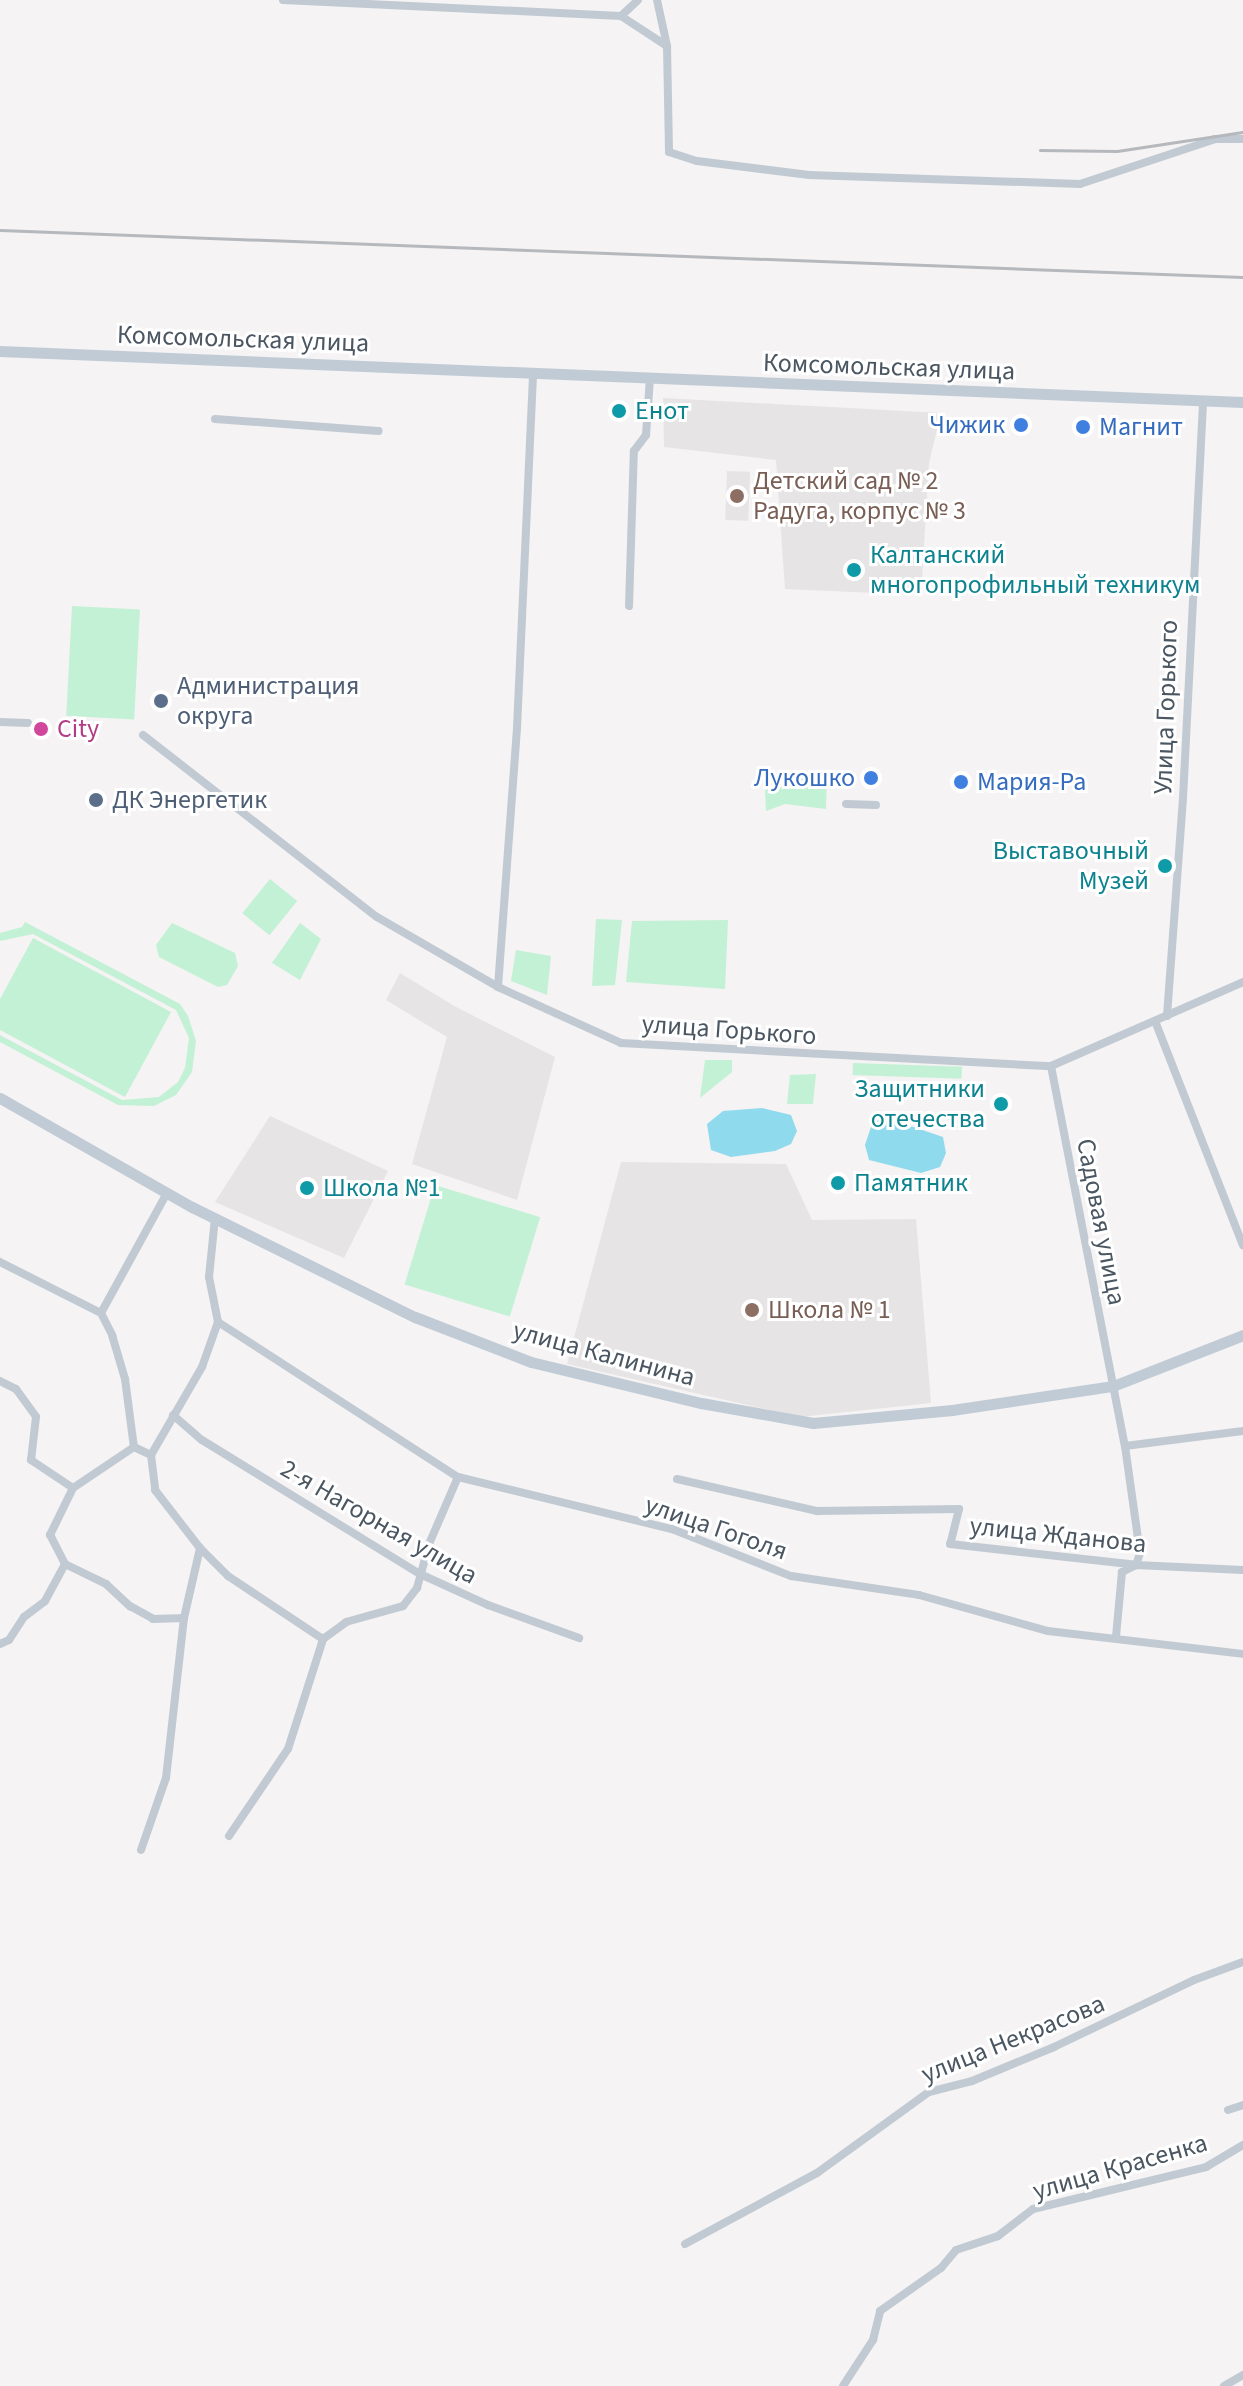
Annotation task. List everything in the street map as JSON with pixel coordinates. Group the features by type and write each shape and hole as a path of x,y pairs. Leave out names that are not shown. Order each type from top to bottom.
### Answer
{"street":[{"path":"283,0 621,16 667,46"},
{"path":"621,16 638,0"},
{"path":"657,0 667,46 669,152 697,161 809,175 1080,184 1215,139 1243,139"},
{"name":"Комсомольская улица","path":"0,351 1243,402"},
{"path":"498,987 517,728 533,373"},
{"path":"629,606 634,451 646,435 650,378"},
{"name":"Улица Горького","path":"1167,1016 1183,798 1203,401"},
{"path":"215,419 379,431"},
{"path":"0,722 28,723"},
{"name":"улица Горького","path":"143,735 377,917 498,987 621,1043 1051,1066 1243,982"},
{"path":"846,804 876,805"},
{"path":"1155,1021 1243,1245"},
{"name":"Садовая улица","path":"1051,1066 1125,1446 1140,1553 1136,1565"},
{"name":"улица Калинина","path":"0,1098 167,1193 415,1317 531,1362 701,1403 813,1423 952,1410 1113,1386 1243,1335"},
{"path":"101,1313 167,1193"},
{"path":"215,1218 209,1277 218,1322 202,1367 151,1455 155,1490 200,1548 228,1576 323,1639"},
{"path":"0,1262 101,1313 112,1335 125,1379 134,1447"},
{"name":"улица Гоголя","path":"218,1322 458,1477 672,1529 791,1576 919,1595 1048,1631 1243,1654"},
{"path":"0,1381 16,1389 36,1417 31,1460 73,1488"},
{"name":"2-я Нагорная улица","path":"173,1415 202,1440 420,1574 488,1605 579,1638"},
{"path":"1125,1446 1243,1431"},
{"path":"134,1447 151,1455"},
{"path":"134,1447 73,1488 50,1535 65,1564 106,1584 130,1606 153,1619 184,1618"},
{"path":"229,1836 288,1749 323,1639 346,1622 403,1606 417,1588 429,1544 458,1477"},
{"name":"улица Жданова","path":"677,1479 817,1511 959,1509 950,1544 1136,1565 1243,1570"},
{"path":"141,1850 166,1778 184,1618 200,1548"},
{"path":"0,1644 9,1640 24,1617 45,1601 65,1564"},
{"path":"1116,1637 1122,1572 1136,1565"},
{"name":"улица Некрасова","path":"685,2244 817,2173 929,2092 972,2081 1054,2047 1194,1980 1243,1962"},
{"name":"улица Красенка","path":"1228,2110 1243,2105"},
{"name":"улица Красенка","path":"843,2386 873,2340 880,2311 941,2268 956,2250 998,2236 1033,2209 1206,2167 1243,2145"},
{"path":"1224,2386 1243,2375"}],"shaded area":[{"path":"663,398 941,413 929,463 921,595 785,589 776,460 664,447"},
{"name":"Детский сад № 2 Радуга, корпус № 3","path":"727,471 750,472 748,521 725,520"},
{"path":"400,973 456,1007 555,1057 517,1200 412,1164 447,1037 386,1000"},
{"name":"Школа №1","path":"270,1116 388,1171 344,1258 215,1202"},
{"name":"Школа № 1","path":"621,1162 786,1164 812,1220 916,1219 931,1403 800,1417 567,1364"}],"green space":[{"path":"72,606 140,610 134,719 66,716"},
{"path":"827,773 826,809 785,804 766,811 765,790 784,786 784,778"},
{"path":"270,879 297,901 270,935 242,913"},
{"path":"596,919 622,920 615,985 592,986"},
{"path":"728,920 725,989 626,982 632,921"},
{"path":"25,922 180,1004 188,1016 196,1041 192,1072 176,1095 154,1106 118,1105 0,1042 0,1035 122,1100 159,1097 178,1082 185,1068 189,1038 176,1010 33,934 0,941 0,933 22,927"},
{"path":"172,923 235,953 238,966 227,985 218,987 159,957 156,945"},
{"path":"300,923 321,939 300,980 272,963"},
{"path":"33,938 171,1012 125,1097 0,1030 0,999"},
{"path":"516,950 551,956 547,995 511,981"},
{"path":"705,1060 732,1060 732,1072 700,1098"},
{"path":"853,1063 962,1067 962,1079 853,1075"},
{"path":"816,1074 813,1104 787,1104 790,1075"},
{"path":"435,1185 540,1217 510,1317 405,1284"}],"water":[{"path":"762,1108 791,1115 797,1131 791,1144 775,1151 731,1157 711,1150 707,1124 723,1111"},
{"path":"890,1119 943,1137 946,1153 940,1167 921,1173 869,1160 865,1145 873,1121"}],"railway":[{"path":"1040,150 1117,151 1243,132"},
{"path":"0,230 1243,277"}],"place":[{"name":"Енот","path":"619,411"},
{"name":"Чижик","path":"1021,425"},
{"name":"Магнит","path":"1083,427"},
{"name":"Детский сад № 2 Радуга, корпус № 3","path":"737,496"},
{"name":"Калтанский многопрофильный техникум","path":"854,570"},
{"name":"Администрация округа","path":"161,701"},
{"name":"City","path":"41,729"},
{"name":"Лукошко","path":"871,778"},
{"name":"Мария-Ра","path":"961,782"},
{"name":"ДК Энергетик","path":"96,800"},
{"name":"Выставочный Музей","path":"1165,866"},
{"name":"Защитники отечества","path":"1001,1104"},
{"name":"Памятник","path":"838,1183"},
{"name":"Школа №1","path":"307,1188"},
{"name":"Школа № 1","path":"752,1310"}]}
